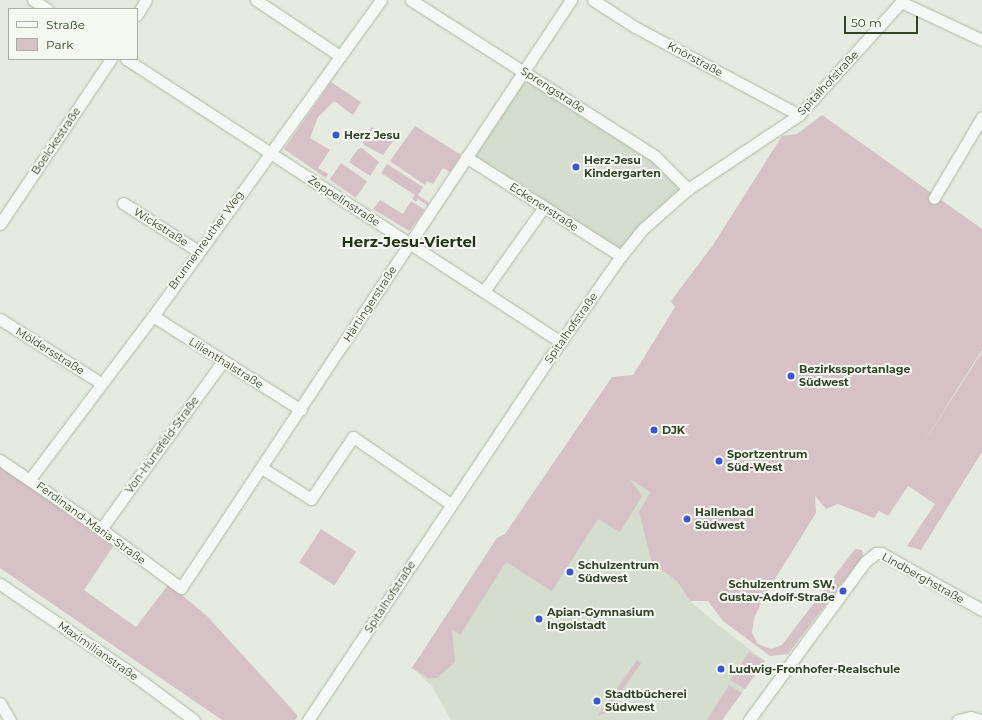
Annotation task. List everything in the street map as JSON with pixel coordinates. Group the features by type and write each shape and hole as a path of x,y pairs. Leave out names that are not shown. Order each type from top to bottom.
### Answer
{"street":[{"path":"33,0 45,8"},
{"path":"138,13 146,0"},
{"path":"256,0 340,56"},
{"name":"Brunnenreuther Weg","path":"30,479 152,316 381,0"},
{"name":"Sprengstraße","path":"411,0 655,156 688,189"},
{"name":"Härtingerstraße","path":"181,588 301,410 523,71 572,0"},
{"name":"Knörstraße","path":"593,0 635,27 799,114"},
{"path":"902,1 982,40"},
{"name":"Spitalhofstraße","path":"312,718 451,504 621,256 644,228 688,189 799,114 902,1"},
{"name":"Boelckestraße","path":"0,223 110,60"},
{"name":"Zeppelinstraße","path":"128,60 561,342"},
{"path":"934,198 982,117"},
{"name":"Eckenerstraße","path":"466,157 621,256"},
{"name":"Wickstraße","path":"123,204 198,251"},
{"path":"484,291 544,207"},
{"name":"Lilienthalstraße","path":"152,316 301,410"},
{"name":"Möldersstraße","path":"0,319 101,383"},
{"name":"Von-Hünefeld-Straße","path":"101,529 223,361"},
{"path":"262,468 311,499 353,437 451,504"},
{"name":"Ferdinand-Maria-Straße","path":"0,460 30,479 101,529 181,588"},
{"name":"Lindberghstraße","path":"749,720 864,562 881,553 982,610"},
{"name":"Maximilianstraße","path":"0,584 124,668 194,720"},
{"path":"0,703 10,720"},
{"path":"958,720 971,717 981,720"}],"shaded area":[{"name":"Herz-Jesu Kindergarten","path":"526,78 653,158 682,186 641,224 621,250 474,156"},
{"name":"Schulzentrum Südwest","path":"569,441 650,492 652,563 677,581 690,601 718,625 765,661 722,720 451,720 432,686 412,668 497,538 505,534"}],"green space":[{"path":"331,82 361,102 353,115 334,101 318,117 310,138 330,150 318,168 328,174 326,178 284,149"},
{"name":"Bezirkssportanlage Südwest","path":"822,115 982,229 982,350 917,453 982,352 982,452 921,550 907,546 935,504 908,486 888,516 879,511 874,518 838,504 826,509 815,496 816,513 765,595 754,618 752,633 758,644 771,649 782,645 855,549 862,550 863,556 788,654 770,656 723,621 708,601 690,601 677,581 652,563 639,512 650,492 630,479 642,496 620,532 598,519 552,591 506,562 460,635 452,629 455,662 437,678 428,678 412,668 497,538 505,534 612,377 633,375 675,307 671,301 713,245 782,136 797,134"},
{"path":"415,126 461,155 450,172 443,168 433,184 427,181 425,185 390,161"},
{"path":"372,127 393,141 383,155 364,145 363,141"},
{"path":"362,148 379,162 370,176 349,162 358,149"},
{"path":"341,163 367,181 356,198 330,179"},
{"path":"387,164 423,187 418,195 429,203 428,206 418,199 416,202 412,199 415,195 381,173"},
{"path":"380,200 403,214 411,201 425,210 409,231 373,209"},
{"path":"0,467 114,545 84,590 136,627 169,584 208,617 298,716 295,720 222,720 0,568"},
{"path":"321,529 356,552 334,585 299,563"},
{"path":"749,652 765,661 745,689 730,680 738,669 743,672 745,667 741,664"},
{"path":"637,660 641,663 606,713 598,715"},
{"path":"729,685 742,693 722,720 707,720"}],"place":[{"name":"Herz Jesu","path":"336,135"},
{"name":"Herz-Jesu Kindergarten","path":"576,167"},
{"name":"Bezirkssportanlage Südwest","path":"791,376"},
{"name":"DJK","path":"654,430"},
{"name":"Sportzentrum Süd-West","path":"719,461"},
{"name":"Hallenbad Südwest","path":"687,519"},
{"name":"Schulzentrum Südwest","path":"570,572"},
{"name":"Schulzentrum SW, Gustav-Adolf-Straße","path":"843,591"},
{"name":"Apian-Gymnasium Ingolstadt","path":"539,619"},
{"name":"Ludwig-Fronhofer-Realschule","path":"721,669"},
{"name":"Stadtbücherei Südwest","path":"597,701"}],"district":[{"name":"Herz-Jesu-Viertel","path":"409,242"}]}
